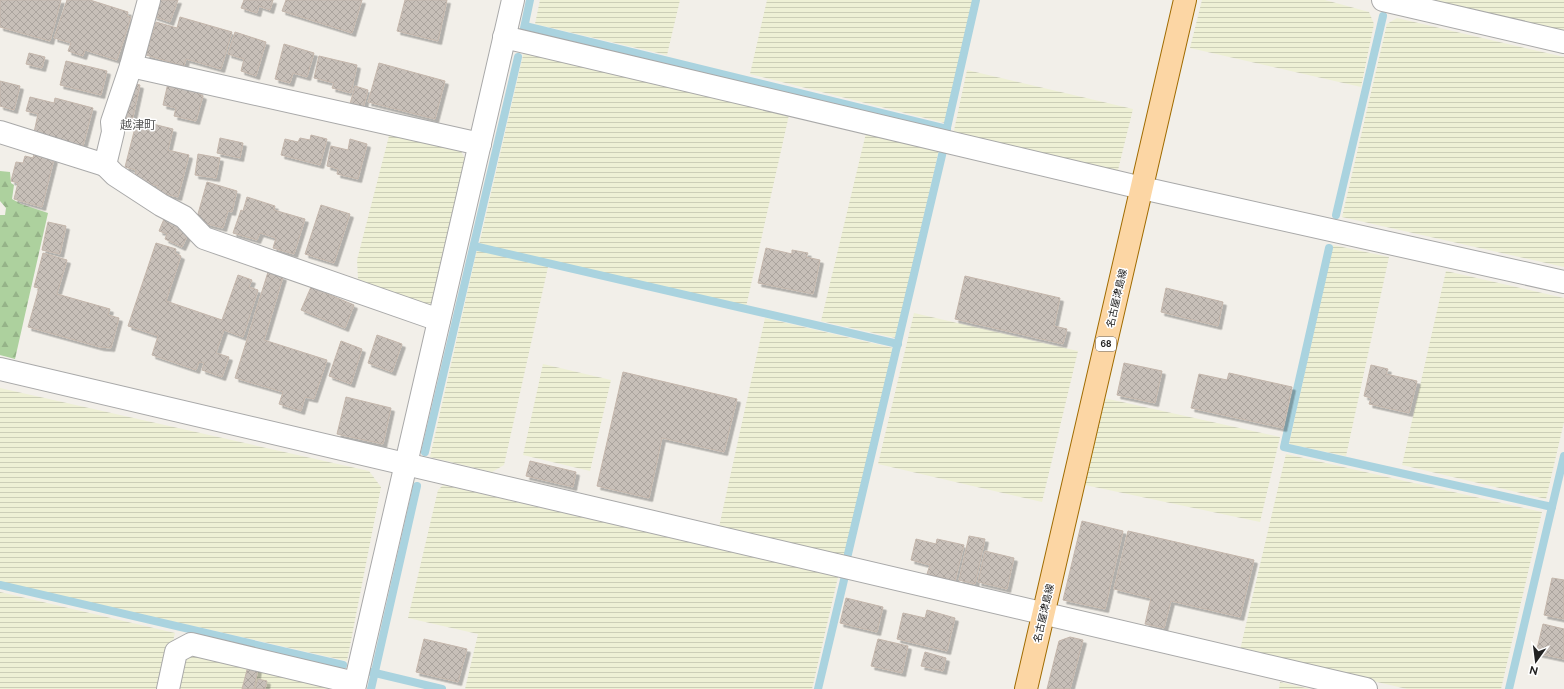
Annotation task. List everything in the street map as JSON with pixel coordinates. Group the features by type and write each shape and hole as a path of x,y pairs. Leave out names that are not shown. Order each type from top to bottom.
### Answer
{"main road":[{"name":"名古屋津島線","path":"1026,689 1185,0"}],"street":[{"path":"105,165 113,132 112,122 131,66 149,0"},
{"path":"168,689 176,652 191,644 354,686 513,0"},
{"path":"1383,0 1564,42"},
{"path":"504,37 1142,188 1564,282"},
{"path":"131,66 480,144"},
{"path":"0,132 105,165 121,179 161,205 184,217 204,238 439,320"},
{"path":"0,368 1366,689"}],"green space":[{"path":"540,0 680,0 667,55 535,24"},
{"path":"767,0 973,0 945,123 750,74"},
{"path":"1202,0 1325,0 1369,12 1374,24 1361,87 1190,48"},
{"path":"1425,0 1564,0 1564,33"},
{"path":"1397,18 1564,57 1564,267 1342,217 1387,24"},
{"path":"524,51 789,115 746,307 479,245"},
{"path":"967,70 1133,109 1117,174 953,135"},
{"path":"390,132 460,149 466,161 434,303 424,306 358,279 357,260"},
{"path":"866,133 939,150 896,338 821,321"},
{"path":"0,171 10,172 11,183 14,185 12,199 21,204 48,213 15,359 0,355 0,215 5,215 6,208 0,201"},
{"path":"1333,245 1389,257 1346,456 1289,444"},
{"path":"477,250 548,267 504,465 492,472 430,457"},
{"path":"1446,271 1564,298 1564,422 1546,499 1402,465"},
{"path":"914,313 1078,351 1042,502 878,464"},
{"path":"765,318 893,348 845,556 719,527"},
{"path":"543,364 611,380 590,471 523,455"},
{"path":"0,388 369,471 381,487 347,661 0,582"},
{"path":"1104,398 1280,437 1260,522 1085,485"},
{"path":"1286,454 1542,512 1501,689 1407,689 1240,650"},
{"path":"443,485 838,577 812,689 465,689 478,634 408,618 438,490"},
{"path":"0,592 175,633 161,689 0,689"},
{"path":"198,652 334,689 178,689 185,659"},
{"path":"1280,682 1310,689 1279,689"}],"building":[{"path":"0,0 61,0 50,41 0,27"},
{"path":"67,0 90,0 128,12 127,16 131,17 117,60 85,50 83,56 68,51 71,43 54,38"},
{"path":"159,0 178,0 170,22 153,16"},
{"path":"244,0 273,0 270,10 259,6 257,13 241,8"},
{"path":"286,0 362,0 352,33 282,11"},
{"path":"405,0 447,0 438,41 397,31"},
{"path":"180,17 232,32 221,69 186,59 184,66 146,55 156,22 177,28"},
{"path":"235,32 266,42 256,76 241,71 244,59 228,54"},
{"path":"284,44 314,53 307,77 293,73 290,83 275,79"},
{"path":"29,53 45,57 42,68 26,64"},
{"path":"319,56 357,65 351,93 332,88 334,83 314,78"},
{"path":"66,61 107,71 101,95 60,85"},
{"path":"379,63 445,81 435,119 368,102"},
{"path":"0,81 20,86 14,110 0,106"},
{"path":"127,82 140,85 131,126 119,123"},
{"path":"168,83 199,91 199,94 203,96 196,121 174,116 176,108 163,105"},
{"path":"355,86 368,90 363,108 350,104"},
{"path":"30,97 54,103 55,98 93,108 82,150 33,137 38,114 26,111"},
{"path":"137,120 173,129 168,150 189,155 178,197 157,192 158,186 134,180 136,170 125,167"},
{"path":"311,135 327,139 320,165 281,155 285,139 298,142 300,138 310,140"},
{"path":"220,138 243,143 240,158 217,153"},
{"path":"350,139 367,144 358,179 337,174 338,169 327,166 331,146 348,150"},
{"path":"34,154 54,159 42,207 14,199 18,183 11,181 16,162 23,163 25,156 33,158"},
{"path":"198,154 220,158 216,178 195,175"},
{"path":"207,182 237,191 232,212 228,211 223,228 196,221"},
{"path":"247,197 275,206 274,210 305,219 294,254 273,248 276,238 260,233 257,240 233,233 241,210 243,211"},
{"path":"321,205 350,214 334,263 305,254"},
{"path":"164,219 190,230 182,247 165,239 167,234 159,231"},
{"path":"48,222 66,226 60,254 42,250"},
{"path":"156,243 176,249 175,253 181,256 166,301 222,320 238,275 252,280 249,287 258,290 243,337 224,330 216,353 229,357 222,377 202,370 204,363 199,362 196,370 152,355 158,336 128,326"},
{"path":"766,248 792,254 792,250 808,253 806,257 820,260 813,294 758,283"},
{"path":"43,253 67,260 57,294 110,309 108,315 119,318 111,348 100,347 28,327 39,288 34,287"},
{"path":"268,272 283,277 264,340 327,360 314,399 305,397 301,411 279,404 283,392 235,378"},
{"path":"965,276 1060,298 1054,326 1067,329 1063,344 955,319"},
{"path":"311,287 354,305 345,328 301,310"},
{"path":"1166,288 1223,302 1218,326 1161,312"},
{"path":"377,335 402,344 392,372 368,363"},
{"path":"341,341 362,349 351,384 329,376"},
{"path":"1124,363 1162,371 1155,403 1117,395"},
{"path":"1371,365 1388,369 1386,374 1417,381 1409,413 1369,404 1371,398 1364,396"},
{"path":"623,372 737,399 724,452 662,438 649,498 597,486"},
{"path":"1229,373 1292,387 1283,428 1191,408 1199,374 1227,380"},
{"path":"346,397 391,408 383,444 337,434"},
{"path":"530,461 576,472 573,487 526,476"},
{"path":"1082,521 1123,531 1105,609 1063,600"},
{"path":"1128,531 1254,560 1240,617 1171,601 1164,628 1145,624 1151,598 1114,589"},
{"path":"969,536 985,539 975,584 959,580"},
{"path":"916,539 936,544 937,539 964,545 955,581 927,574 930,565 911,560"},
{"path":"985,551 1014,558 1007,589 978,582"},
{"path":"1552,578 1564,580 1564,619 1544,615"},
{"path":"846,598 883,607 877,632 840,623"},
{"path":"927,610 955,618 947,651 897,639 903,613 925,618"},
{"path":"1543,624 1564,629 1564,659 1536,653"},
{"path":"1070,637 1083,640 1070,689 1047,689 1059,641"},
{"path":"424,639 467,649 458,682 416,672"},
{"path":"878,639 908,646 902,673 871,666"},
{"path":"925,652 946,658 943,671 921,666"},
{"path":"248,666 258,669 254,689 242,689"},
{"path":"258,679 267,681 265,689 255,689"}],"waterway":[{"path":"524,28 530,0"},
{"path":"946,132 976,0"},
{"path":"1336,215 1383,16"},
{"path":"525,26 947,129"},
{"path":"425,452 518,57"},
{"path":"848,554 943,151"},
{"path":"474,246 898,344"},
{"path":"1329,248 1284,447 1552,507"},
{"path":"1509,689 1564,456"},
{"path":"371,689 417,486"},
{"path":"818,689 844,580"},
{"path":"0,585 343,665"},
{"path":"371,672 442,689"}],"district":[{"name":"越津町","path":"138,125"}]}
